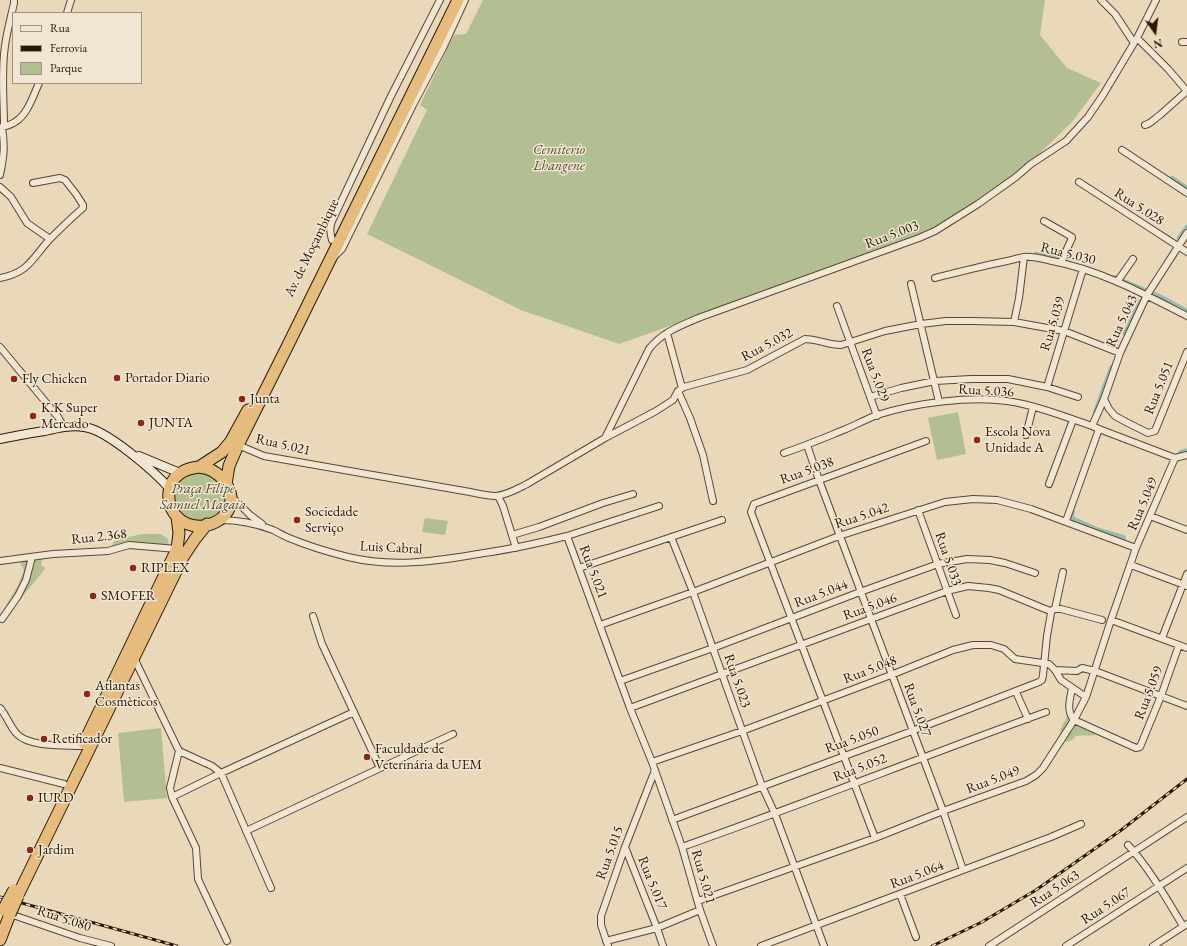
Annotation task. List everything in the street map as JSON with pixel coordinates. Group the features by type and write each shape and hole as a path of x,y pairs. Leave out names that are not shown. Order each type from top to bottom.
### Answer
{"highway":[{"name":"Av. de Moçambique","path":"199,467 222,452 231,441 284,341 450,0"},
{"name":"Av. de Moçambique","path":"226,484 230,466 238,445 458,0"},
{"path":"199,467 207,468 221,477 231,496 231,503 229,510 220,520 214,523 199,526 183,522 177,517 171,509 169,499 173,480 180,473 189,468 199,467"},
{"path":"16,892 33,850 177,549 177,517"},
{"path":"0,940 4,913 16,892 189,547 207,524"}],"street":[{"path":"12,12 14,0"},
{"path":"67,12 71,0"},
{"path":"332,240 330,224 388,102 440,0"},
{"path":"330,259 337,255 342,249 413,105 443,48 465,0"},
{"path":"1101,0 1115,14 1136,41 1168,69 1187,91 1153,122 1145,126"},
{"name":"Rua 5.003","path":"604,438 649,349 667,333 701,317 920,238 959,216 1004,186 1031,164 1066,141 1088,118 1136,41 1156,0"},
{"path":"0,175 4,151 2,127 4,59 5,46 12,13"},
{"path":"2,127 15,122 20,118 27,108 39,84"},
{"path":"1122,150 1187,193"},
{"path":"0,278 19,273 30,265 50,239 83,208 83,204 65,180 60,178 33,183"},
{"name":"Rua 5.028","path":"1079,182 1187,252"},
{"path":"0,186 11,197 27,223 50,239"},
{"path":"1044,221 1072,237 1061,262"},
{"name":"Rua 5.043","path":"1092,426 1104,399 1120,353 1147,295 1187,233"},
{"path":"1014,322 1019,298 1024,257"},
{"name":"Rua 5.030","path":"935,278 979,266 1024,257 1043,259 1061,262 1117,282 1147,295 1187,316"},
{"path":"1117,282 1133,259"},
{"name":"Rua 5.039","path":"1047,387 1083,269"},
{"path":"911,284 939,402"},
{"name":"Rua 5.029","path":"837,306 877,416"},
{"name":"Rua 5.032","path":"680,389 747,370 806,339 841,345 885,331 946,321 972,320 1014,322 1064,331 1120,353"},
{"path":"667,333 680,389 703,455 713,501"},
{"path":"0,347 58,417 64,427"},
{"name":"Rua 5.051","path":"1104,399 1109,409 1115,416 1148,433 1152,433 1155,431 1187,352"},
{"path":"870,397 901,388 935,381 971,379 1008,379 1047,387 1078,397"},
{"path":"516,548 503,506 498,496 514,491 604,438 656,411 672,400 680,389"},
{"name":"Rua 5.036","path":"784,453 877,416 910,406 939,402 987,400 1008,401 1033,407 1092,426 1175,458"},
{"path":"1026,435 1033,407"},
{"path":"1049,484 1073,420"},
{"path":"0,439 64,427 87,427 98,431 130,452 170,489"},
{"path":"1066,521 1098,429"},
{"name":"Rua 5.038","path":"770,562 750,512 754,504 926,441"},
{"name":"Rua 5.021","path":"238,445 264,456 498,496"},
{"name":"Rua 5.027","path":"807,445 860,592 943,811 963,870"},
{"path":"130,452 180,473"},
{"path":"1175,458 1187,455"},
{"name":"Rua 5.049","path":"698,901 875,838 943,811 1026,781 1036,775 1043,768 1053,753 1074,720 1086,697 1136,548 1175,458"},
{"path":"512,535 633,494"},
{"name":"Luis Cabral","path":"231,496 250,515 270,529 287,538 312,547 366,560 398,563 424,562 446,560 516,548"},
{"name":"Rua 5.042","path":"600,624 693,592 840,536 945,502 973,499 997,500 1031,509 1066,521 1136,548"},
{"path":"567,536 659,506"},
{"name":"Rua 5.033","path":"918,510 956,615"},
{"path":"1150,516 1187,530"},
{"name":"Luis Cabral","path":"220,520 247,521 270,529"},
{"path":"578,568 722,520"},
{"name":"Rua 5.021","path":"516,548 567,536 630,708 655,770 682,847 700,910 713,946"},
{"name":"Rua 5.023","path":"672,537 762,786 775,814 824,946"},
{"name":"Rua 2.368","path":"0,561 53,554 108,551 129,545 177,549"},
{"path":"2,620 18,596 26,580 32,557"},
{"name":"Rua 5.044","path":"620,681 938,564 967,560 990,560 1005,563 1035,574"},
{"path":"770,562 853,784 875,838"},
{"path":"1131,565 1185,585"},
{"path":"1044,663 1051,613 1063,572"},
{"path":"1162,638 1185,585 1187,574"},
{"name":"Rua 5.046","path":"630,708 947,591 968,586 999,590 1052,610 1061,609 1102,620"},
{"path":"313,616 322,644 380,768"},
{"path":"1111,620 1187,648"},
{"name":"Rua 5.048","path":"652,762 742,731 892,675 953,650 973,645 991,645 1004,648 1015,659 1049,664 1061,680 1086,697"},
{"name":"Rua 5.059","path":"1074,720 1136,748 1140,747 1161,696 1179,645"},
{"path":"134,658 179,751 170,788 172,797 196,848 198,879 227,941"},
{"name":"Rua 5.050","path":"672,820 1016,692 1042,680 1044,663"},
{"path":"1055,670 1076,671 1082,668 1095,671 1187,706"},
{"path":"1072,688 1069,711 1070,716 1074,720"},
{"path":"1016,692 1028,719"},
{"path":"0,708 15,733 21,739 32,743 82,746"},
{"path":"172,797 220,773 354,712"},
{"name":"Rua 5.052","path":"682,847 775,814 1046,712"},
{"path":"246,831 453,734"},
{"path":"179,751 212,766 220,773 271,888"},
{"path":"0,768 64,784"},
{"name":"Rua 5.015","path":"607,944 601,925 601,916 625,847 655,770"},
{"name":"Rua 5.063","path":"989,946 1187,817"},
{"name":"Rua 5.064","path":"761,946 816,924 1051,837 1081,824"},
{"path":"1128,845 1135,852 1185,925 1153,946"},
{"name":"Rua 5.017","path":"625,847 663,946"},
{"name":"Rua 5.067","path":"1066,946 1187,868"},
{"path":"900,894 916,937"},
{"path":"607,944 657,928 700,910"},
{"name":"Rua 5.080","path":"4,913 80,938 111,946"}],"green space":[{"name":"Cemiterio Lhangene","path":"483,0 1045,0 1040,35 1067,68 1101,83 1072,122 1035,158 984,197 939,226 896,246 619,344 521,310 367,234 427,110 420,105 454,35 466,34"},
{"path":"958,412 966,454 937,460 928,418"},
{"name":"Praça Filipe Samuel Magaia","path":"192,471 214,471 231,503 207,527 183,517 176,507 176,487 182,478"},
{"path":"425,518 448,521 445,535 422,532"},
{"path":"141,534 161,534 168,539 169,550 142,546 111,548 114,541"},
{"path":"42,558 41,565 45,568 4,619 0,616 18,585 24,570 20,563 21,561"},
{"path":"1068,715 1099,728 1095,735 1076,736 1068,742 1058,741 1061,728"},
{"path":"161,728 167,798 124,802 118,733"}],"waterway":[{"path":"1172,179 1187,189"},
{"path":"1180,238 1187,228"},
{"path":"1036,255 1066,261"},
{"path":"1114,278 1157,296 1187,312"},
{"path":"1126,333 1141,302"},
{"path":"1096,412 1112,368"},
{"path":"1181,453 1187,451"},
{"path":"1072,512 1070,518 1096,530 1123,538"}],"railway":[{"path":"932,946 982,922 1036,890 1120,831 1187,779"},
{"path":"0,897 177,946"}],"place":[{"name":"Portador Diario","path":"117,378"},
{"name":"Fly Chicken","path":"14,379"},
{"name":"Junta","path":"242,399"},
{"name":"K.K Super Mercado","path":"33,416"},
{"name":"JUNTA","path":"141,423"},
{"name":"Escola Nova Unidade A","path":"977,440"},
{"name":"Sociedade Serviço","path":"297,520"},
{"name":"RIPLEX","path":"133,568"},
{"name":"SMOFER","path":"93,596"},
{"name":"Atlantas Cosmèticos","path":"87,694"},
{"name":"Retificador","path":"44,739"},
{"name":"Faculdade de Veterinária da UEM","path":"367,757"},
{"name":"IURD","path":"30,798"},
{"name":"Jardim","path":"30,850"}]}
